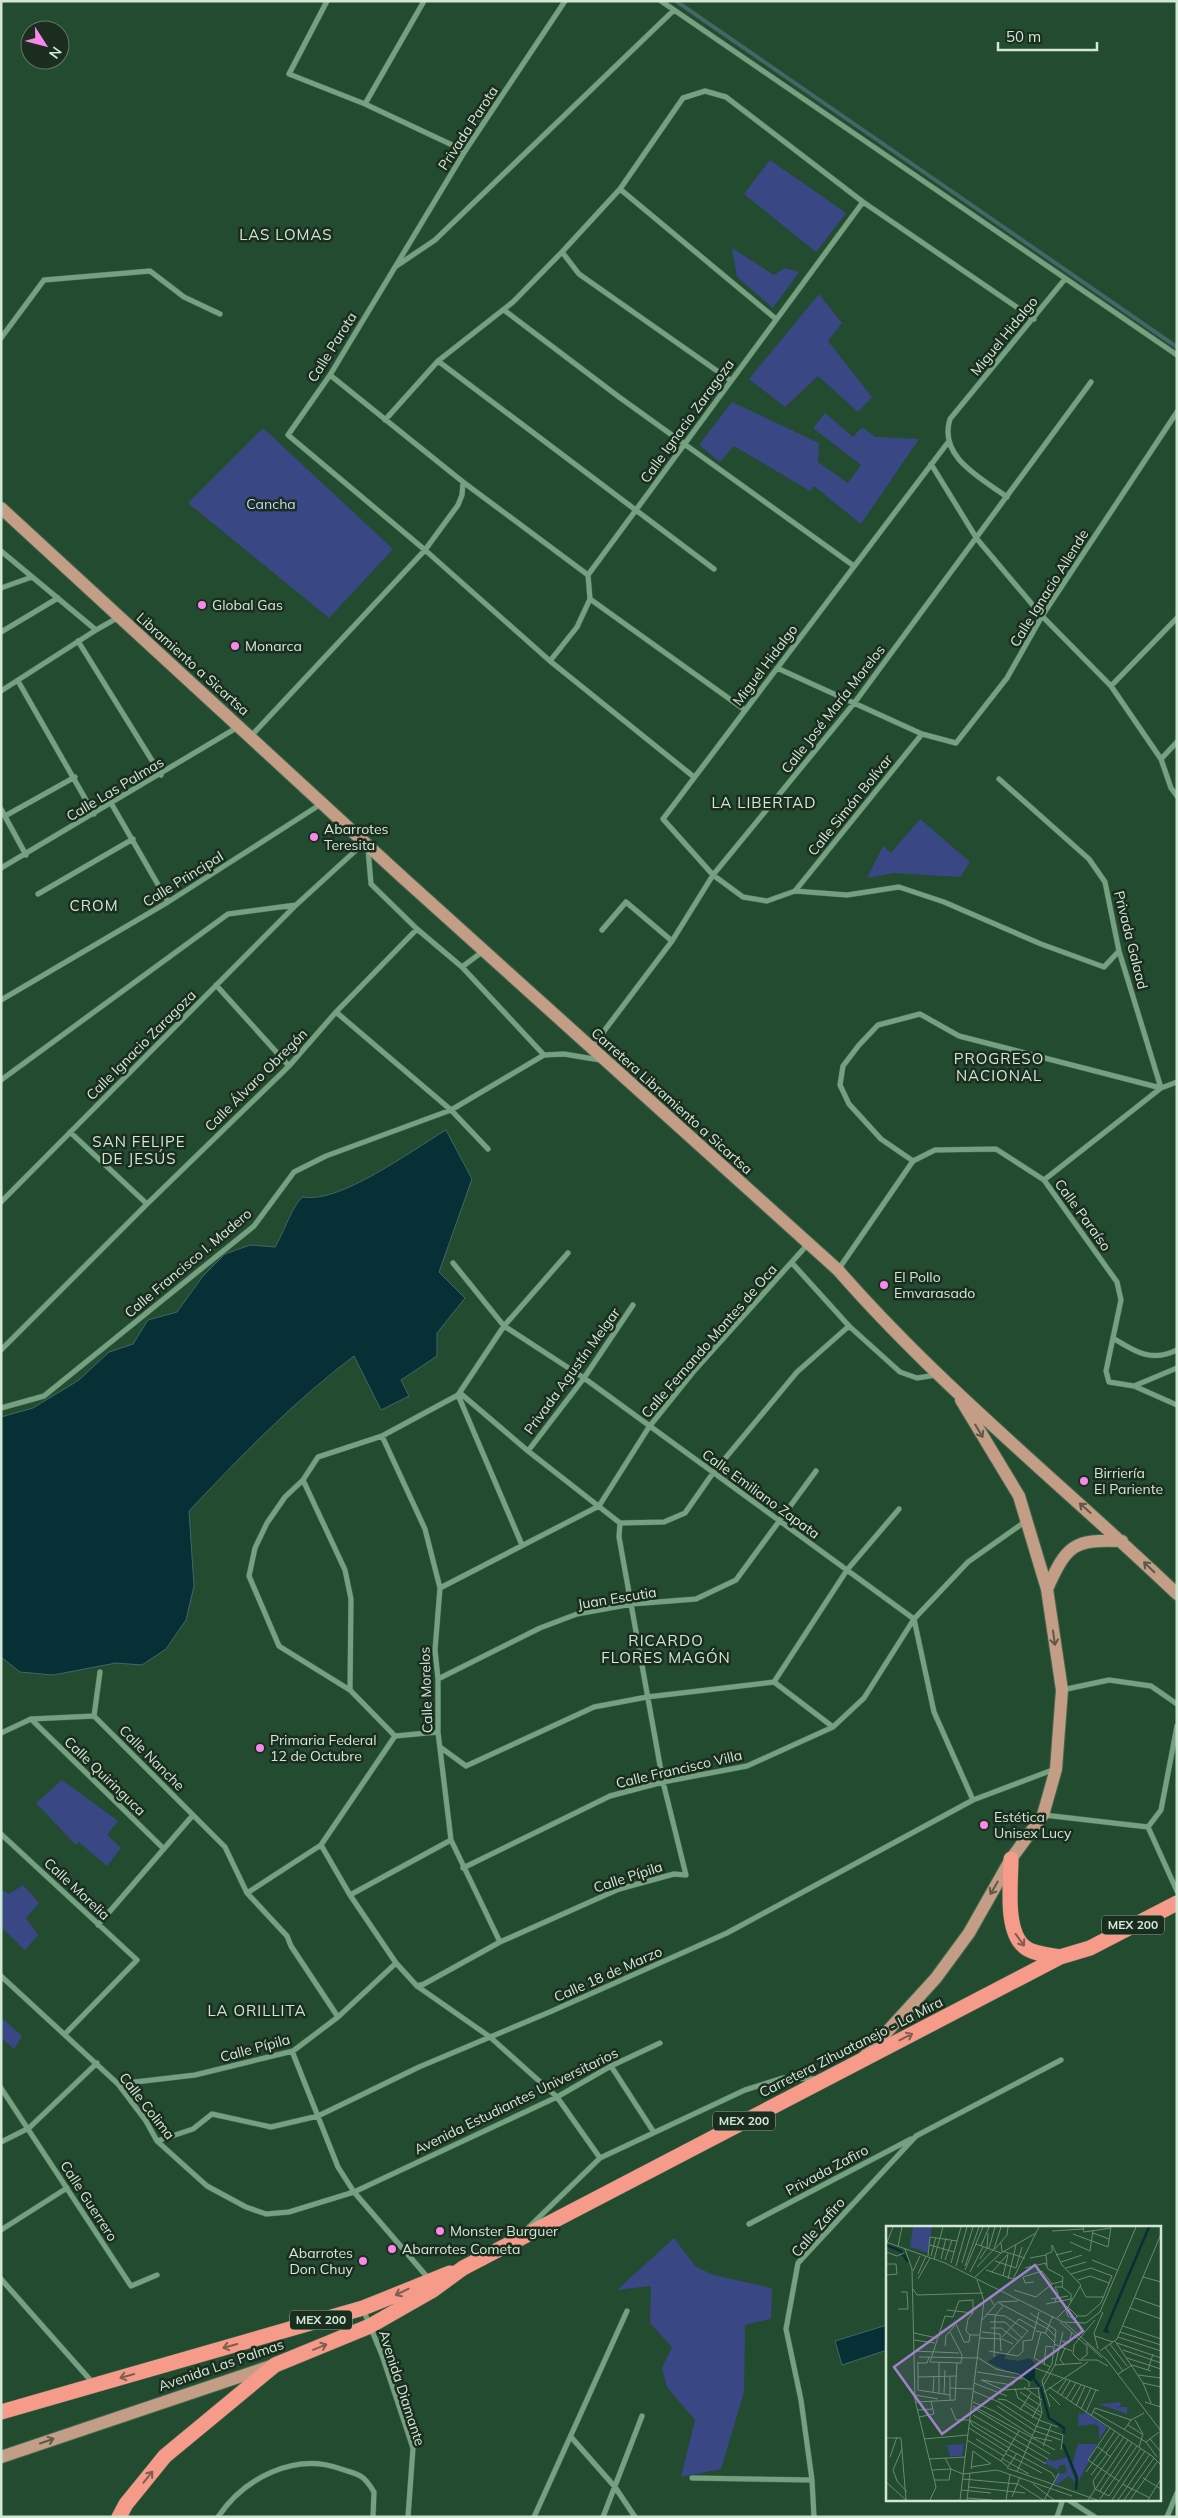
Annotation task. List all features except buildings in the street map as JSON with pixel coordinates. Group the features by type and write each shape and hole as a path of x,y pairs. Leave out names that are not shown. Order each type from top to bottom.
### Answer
{"highway":[{"path":"1011,1859 1011,1917 1015,1936 1026,1949 1060,1958"},
{"name":"Carretera Zihuatanejo - La Mira","path":"463,2268 626,2184 822,2079 1060,1958 1090,1948 1177,1903"},
{"name":"Avenida Las Palmas","path":"274,2365 370,2326 431,2285 463,2268"},
{"name":"Avenida Las Palmas","path":"1,2412 363,2308 431,2285"},
{"name":"MEX 200","path":"119,2517 126,2504 165,2456 274,2365"}],"main road":[{"name":"Libramiento a Sicartsa","path":"1,508 238,727 366,842"},
{"name":"Carretera Libramiento a Sicartsa","path":"366,842 808,1245 838,1270 877,1315 954,1389"},
{"path":"863,2059 936,1978 969,1933 1011,1859 1043,1815 1056,1769 1062,1690 1048,1589 1019,1496 954,1389"},
{"path":"954,1389 1122,1541 1177,1594"},
{"path":"1048,1589 1061,1558 1078,1544 1098,1540 1122,1541"},
{"name":"Avenida Las Palmas","path":"1,2457 274,2365"}],"street":[{"path":"327,1 289,74 366,104 465,151"},
{"path":"366,104 424,1"},
{"name":"Privada Parota","path":"393,269 465,151 565,1"},
{"path":"661,1 1177,355"},
{"path":"393,269 435,240 674,10"},
{"path":"385,420 438,362 504,310 562,252 620,189 683,98 705,91 726,97 863,202 1034,319"},
{"path":"620,189 776,319"},
{"name":"Calle Ignacio Zaragoza","path":"588,575 863,202"},
{"path":"562,252 579,274 730,380"},
{"name":"Calle Parota","path":"393,269 330,375 288,435 425,550"},
{"path":"1,338 44,280 150,272 184,298 220,314"},
{"name":"Miguel Hidalgo","path":"714,875 663,819 949,441 947,428 950,419 1034,319 1065,278"},
{"path":"504,310 684,444 854,566"},
{"path":"438,362 714,569"},
{"path":"330,375 464,482 588,575 590,599 577,627 550,661"},
{"name":"Calle José María Morelos","path":"591,1048 672,941 714,875 855,702 1091,382"},
{"name":"Calle Ignacio Allende","path":"922,734 956,743 1007,678 1042,616 1177,412"},
{"path":"949,441 958,461 1007,497"},
{"path":"931,464 977,539 1042,616 1111,686 1161,758 1171,788 1177,796"},
{"path":"250,736 425,550 458,505 464,482"},
{"path":"425,550 550,661 694,777"},
{"path":"1,551 96,630"},
{"path":"1,588 32,577"},
{"path":"1,632 58,598"},
{"path":"590,599 745,710"},
{"path":"1,691 119,617"},
{"path":"1111,686 1177,618"},
{"path":"78,641 161,775"},
{"path":"777,668 922,734"},
{"path":"18,681 75,777 94,814"},
{"name":"Calle Las Palmas","path":"1,868 161,775 238,727"},
{"name":"Calle Simón Bolívar","path":"795,891 922,734"},
{"path":"1161,758 1177,742"},
{"path":"5,816 75,777"},
{"name":"Privada Galaad","path":"999,779 1089,859 1105,882 1119,951 1160,1088"},
{"path":"111,803 168,902"},
{"name":"Calle Principal","path":"1,1000 168,902 323,803"},
{"path":"1,809 26,855"},
{"path":"38,894 133,839"},
{"path":"366,842 371,884 417,929 462,967 544,1055"},
{"name":"Calle Ignacio Zaragoza","path":"1,1202 296,905 366,842"},
{"path":"714,875 743,897 767,901 795,891 847,895 899,887 944,902 1041,944 1104,967 1119,951"},
{"path":"602,930 626,902 672,941"},
{"path":"1,1080 228,914 296,905"},
{"name":"Calle Álvaro Obregón","path":"1,1350 289,1066 336,1012 417,929"},
{"path":"462,967 484,950"},
{"path":"216,985 289,1066"},
{"path":"336,1012 451,1110 488,1149"},
{"path":"913,1161 881,1139 849,1104 840,1084 843,1066 858,1045 878,1025 920,1014 960,1036 1160,1088"},
{"name":"Calle Francisco I. Madero","path":"1,1408 44,1396 254,1226 294,1172 326,1156 451,1110 544,1055 564,1054 605,1060"},
{"path":"1044,1180 1160,1088 1177,1082"},
{"path":"70,1132 147,1204"},
{"name":"Calle Paraíso","path":"838,1270 913,1161 935,1150 996,1149 1044,1180 1118,1282 1121,1300 1106,1371 1109,1382 1134,1386"},
{"name":"Calle Fernando Montes de Oca","path":"599,1506 649,1427 694,1372 808,1245"},
{"path":"395,1736 350,1690 279,1646 249,1576 255,1548 267,1523 285,1497 304,1480 318,1457 382,1436 459,1394 504,1326 568,1253"},
{"path":"792,1262 849,1326 900,1372 917,1378 939,1375"},
{"name":"Calle Emiliano Zapata","path":"453,1263 504,1326 584,1378 914,1618"},
{"name":"Privada Agustín Melgar","path":"528,1451 584,1378 634,1304"},
{"path":"459,1394 620,1523 664,1522 685,1513 713,1473 797,1372 849,1326"},
{"path":"1113,1338 1140,1355 1169,1354 1177,1350"},
{"path":"1134,1386 1177,1368"},
{"path":"1134,1386 1177,1405"},
{"path":"459,1394 522,1545"},
{"name":"Calle Morelos","path":"382,1436 425,1529 440,1588 435,1650 438,1679 438,1732 451,1840 500,1942"},
{"name":"Juan Escutia","path":"438,1679 549,1624 577,1614 632,1604 696,1599 736,1580 816,1471"},
{"path":"304,1480 345,1570 350,1599 350,1690"},
{"path":"440,1588 599,1506"},
{"path":"774,1682 847,1570 899,1509"},
{"name":"Calle Francisco Villa","path":"463,1868 610,1796 662,1782 747,1766 833,1727 864,1698 914,1618 968,1562 1026,1521"},
{"path":"620,1523 619,1537 662,1782"},
{"path":"914,1618 934,1712 972,1800"},
{"path":"1,1733 31,1719 94,1716 100,1672"},
{"path":"1062,1690 1109,1680 1151,1686 1177,1704"},
{"path":"440,1747 466,1766 594,1707 647,1697 774,1682 833,1727"},
{"name":"Calle Nanche","path":"94,1716 225,1847 247,1893 287,1936 291,1946 338,2017"},
{"name":"Calle Quiringuca","path":"31,1719 164,1848"},
{"path":"1148,1827 1161,1810 1174,1753 1177,1726"},
{"path":"395,1736 438,1732"},
{"path":"247,1893 321,1845 395,1736"},
{"name":"Calle 18 de Marzo","path":"157,2141 193,2129 212,2114 271,2127 318,2116 419,2067 727,1934 972,1800 1056,1769"},
{"name":"Calle Pípila","path":"417,1986 500,1942 619,1889 674,1874 686,1876 662,1782"},
{"path":"98,1925 193,1815"},
{"path":"1043,1815 1148,1827"},
{"path":"1148,1827 1177,1891"},
{"name":"Calle Morelia","path":"1,1834 137,1960 65,2034"},
{"path":"350,1895 451,1840"},
{"path":"321,1845 350,1895 396,1963 417,1986 490,2037 557,2097 600,2158"},
{"name":"Calle Pípila","path":"118,2084 195,2076 300,2048 338,2017 396,1963"},
{"name":"Calle Colima","path":"1,1976 118,2084 146,2122 157,2141 207,2186 246,2207 266,2214 289,2212 354,2192"},
{"name":"Avenida Estudiantes Universitarios","path":"354,2192 557,2097 611,2066 660,2043"},
{"path":"292,2051 338,2167 354,2192 431,2285"},
{"name":"Calle Zafiro","path":"814,2517 812,2480 801,2400 786,2329 798,2263 916,2136 1060,2060"},
{"path":"1,2142 29,2128 97,2063"},
{"path":"611,2066 653,2132"},
{"path":"515,2240 600,2158 745,2090 783,2078 822,2079"},
{"name":"Calle Guerrero","path":"1,2088 131,2286 157,2275"},
{"name":"Privada Zafiro","path":"749,2224 916,2136"},
{"path":"1,2230 67,2188"},
{"path":"1,2279 96,2385"},
{"name":"Avenida Diamante","path":"363,2308 412,2448 408,2517"},
{"path":"534,2517 627,2312"},
{"path":"603,2517 642,2416"},
{"path":"571,2437 615,2487 635,2517"},
{"path":"218,2517 227,2503 263,2475 297,2463 332,2466 362,2476 374,2492 373,2517"},
{"path":"692,2478 812,2480"},
{"path":"1167,2517 1177,2493"},
{"path":"1057,2517 1063,2500"},
{"path":"1069,2500 1095,2517"}],"green space":[{"path":"770,160 846,213 816,252 744,194"},
{"path":"732,248 774,275 785,268 799,272 773,308 737,277"},
{"path":"819,294 842,323 828,341 872,397 858,412 818,376 785,407 749,379"},
{"path":"732,402 819,443 818,462 848,483 861,465 813,428 825,413 853,437 862,427 875,437 919,439 861,524 814,486 810,491 734,446 720,462 699,445"},
{"name":"Cancha","path":"263,428 393,549 329,618 188,503"},
{"path":"920,819 970,862 960,877 894,873 867,878 883,846 891,853"},
{"path":"62,1780 118,1821 107,1835 121,1848 107,1866 79,1842 76,1845 36,1803"},
{"path":"23,1885 39,1903 26,1918 38,1935 25,1950 1,1927 1,1889 9,1894"},
{"path":"1,2017 22,2036 14,2049 1,2038"},
{"path":"674,2238 695,2266 713,2275 772,2288 771,2319 745,2325 744,2392 721,2469 681,2477 695,2420 667,2387 662,2368 672,2347 650,2323 651,2286 617,2290"}],"shaded area":[{"path":"446,1130 472,1179 439,1272 465,1298 437,1333 437,1356 401,1380 409,1396 381,1410 354,1356 310,1392 248,1450 189,1511 194,1586 186,1620 166,1649 142,1665 116,1663 53,1675 20,1672 1,1657 1,1417 33,1408 79,1380 109,1352 133,1344 148,1320 177,1312 203,1276 225,1254 250,1245 275,1247 295,1206 303,1197 318,1197 356,1184 396,1162"},
{"path":"886,2325 886,2350 842,2365 835,2341"}],"waterway":[{"path":"676,1 1177,347"}],"place":[{"name":"Global Gas","path":"202,605"},
{"name":"Monarca","path":"235,646"},
{"name":"Abarrotes Teresita","path":"314,837"},
{"name":"El Pollo Emvarasado","path":"884,1285"},
{"name":"Birriería El Pariente","path":"1084,1481"},
{"name":"Primaria Federal 12 de Octubre","path":"260,1748"},
{"name":"Estética Unisex Lucy","path":"984,1825"},
{"name":"Monster Burguer","path":"440,2231"},
{"name":"Abarrotes Cometa","path":"392,2249"},
{"name":"Abarrotes Don Chuy","path":"363,2261"}],"district":[{"name":"LAS LOMAS","path":"286,235"},
{"name":"LA LIBERTAD","path":"764,803"},
{"name":"CROM","path":"94,906"},
{"name":"PROGRESO NACIONAL","path":"999,1068"},
{"name":"SAN FELIPE DE JESÚS","path":"139,1150"},
{"name":"RICARDO FLORES MAGÓN","path":"666,1650"},
{"name":"LA ORILLITA","path":"257,2011"}]}
